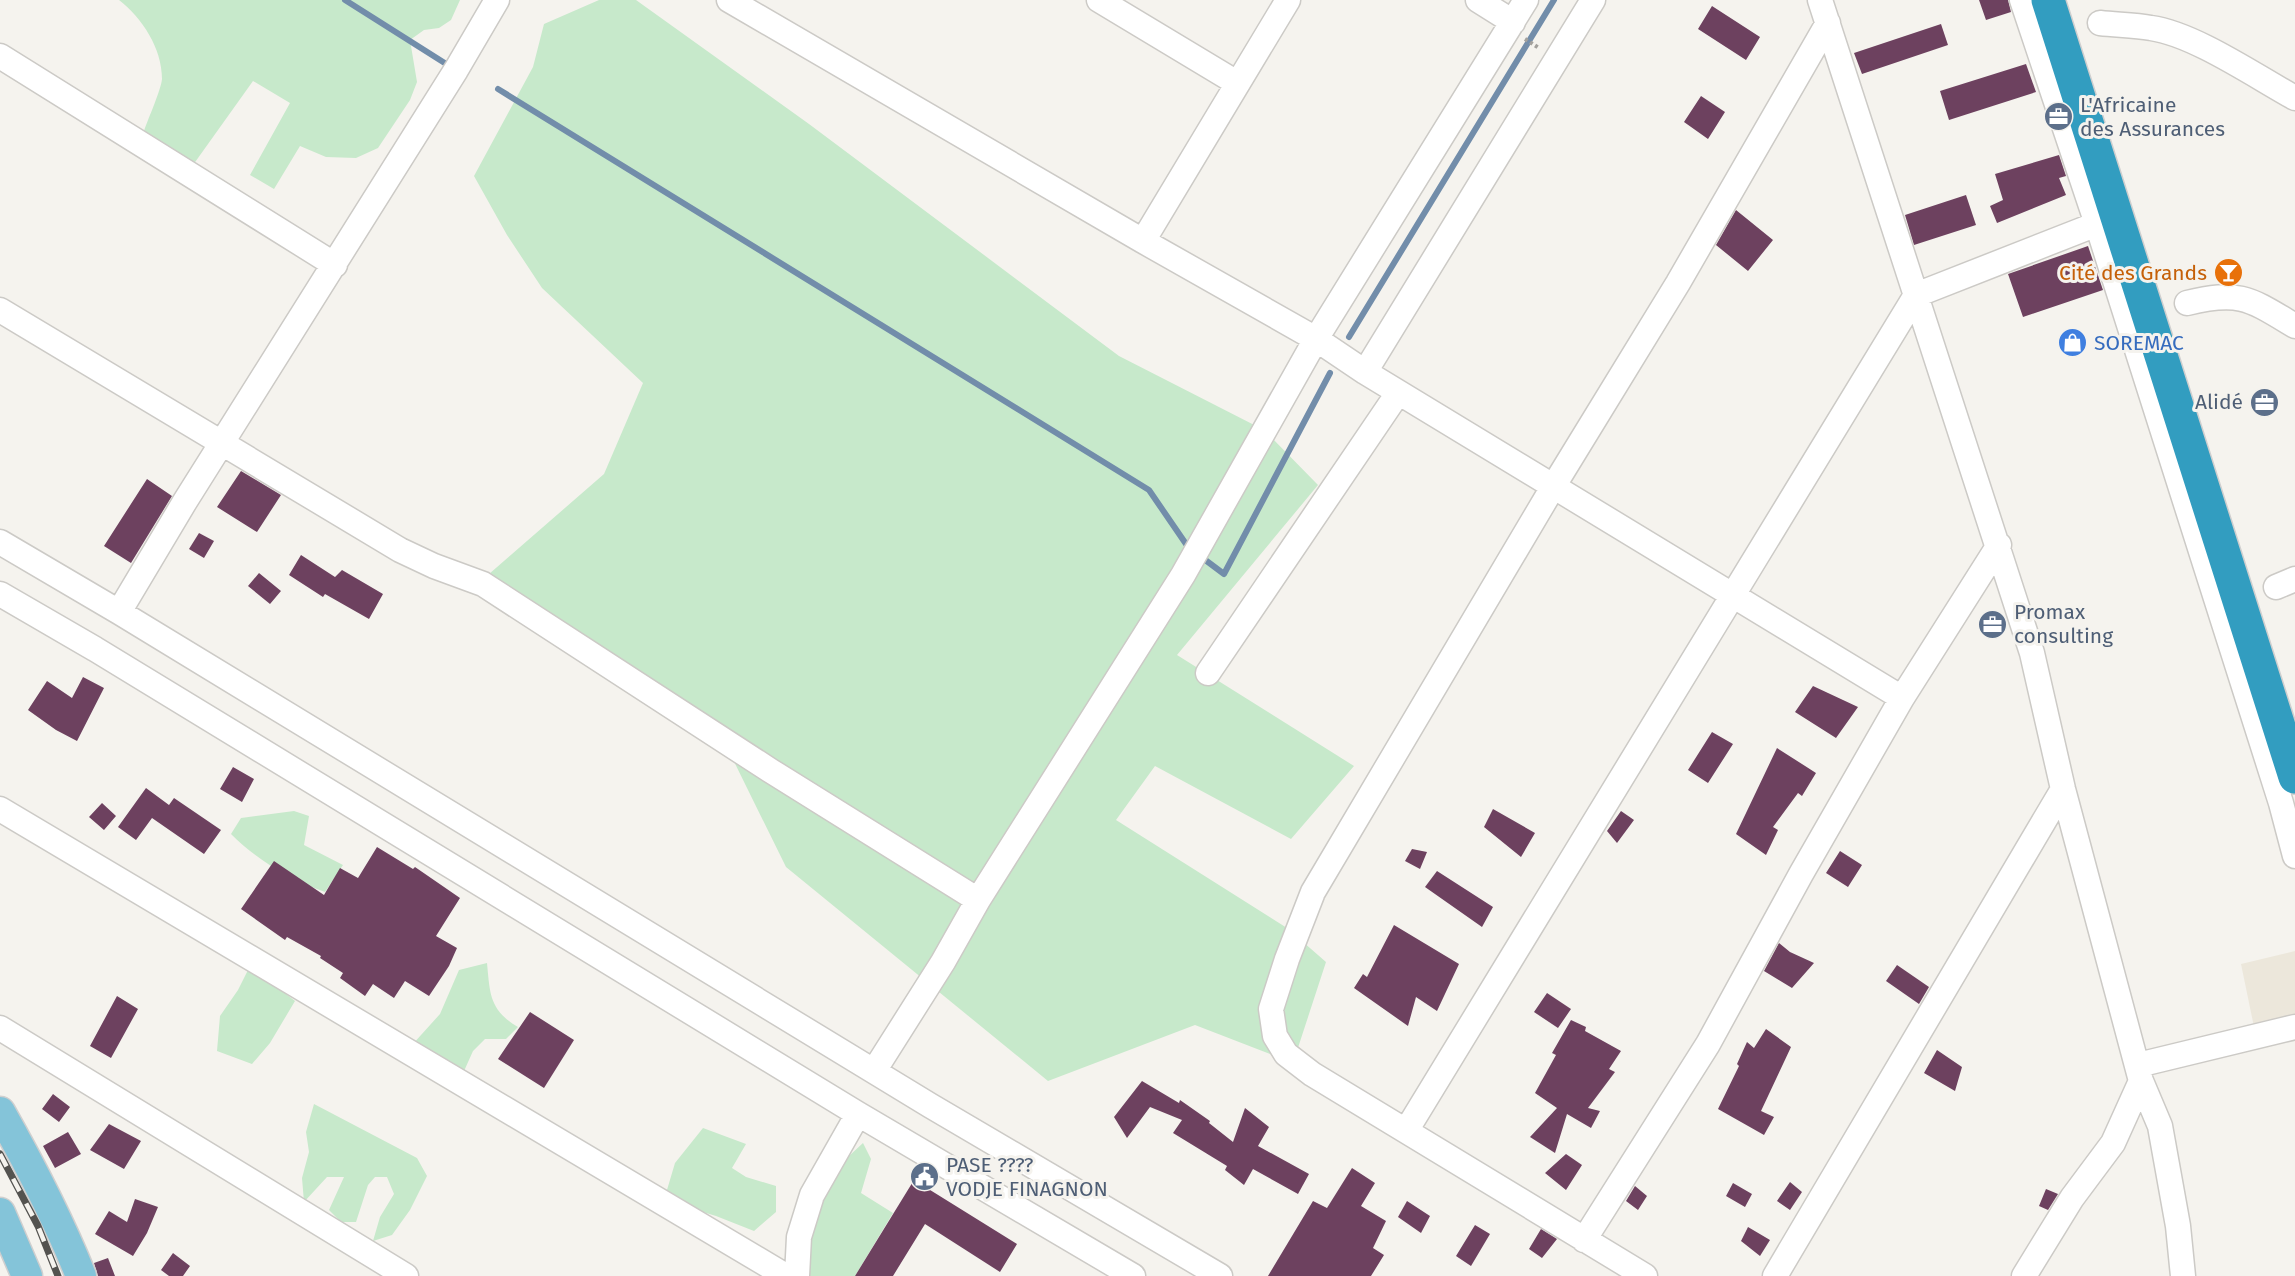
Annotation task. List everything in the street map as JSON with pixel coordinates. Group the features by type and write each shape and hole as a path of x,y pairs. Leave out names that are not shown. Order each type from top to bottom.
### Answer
{"highway":[{"path":"2048,0 2295,777"}],"main road":[{"path":"0,1112 66,1237 81,1276"},
{"path":"0,1213 16,1263"}],"street":[{"path":"119,612 184,503 335,265 497,0"},
{"path":"729,0 1316,339 1398,393 1902,698"},
{"path":"1100,0 1237,83"},
{"path":"1143,241 1288,0"},
{"path":"1478,0 1517,29"},
{"path":"874,1071 943,962 978,900 1183,575 1316,339 1517,29 1526,0"},
{"path":"1365,372 1593,0"},
{"path":"1820,0 2032,653 2063,789 2140,1073 2160,1126 2178,1226 2183,1276"},
{"path":"2022,0 2097,224 2281,802 2295,855"},
{"path":"1645,1276 1312,1074 1286,1054 1275,1036 1271,1009 1287,959 1313,892 1553,487 1678,283 1828,23"},
{"path":"2100,23 2152,28 2182,37 2295,98"},
{"path":"0,56 335,265"},
{"path":"1407,1131 1916,295 2097,224"},
{"path":"2187,303 2211,297 2240,297 2256,303 2295,326"},
{"path":"0,310 400,550 434,566 483,584 771,771 978,900"},
{"path":"1208,673 1398,393"},
{"path":"0,542 874,1071 1220,1276"},
{"path":"1584,1240 1708,1044 1801,874 1902,698 1998,545"},
{"path":"0,594 105,655 858,1114 1133,1276"},
{"path":"1775,1276 2063,789"},
{"path":"0,809 786,1276"},
{"path":"2140,1073 2295,1027"},
{"path":"0,1028 406,1276"},
{"path":"2024,1276 2073,1198 2113,1143 2140,1073"},
{"path":"797,1276 799,1237 812,1195 858,1114"}],"path":[{"path":"1517,29 1541,49"}],"shaded area":[{"path":"2295,951 2295,1017 2254,1027 2241,964"}],"green space":[{"path":"119,0 460,0 451,20 439,28 424,30 410,40 417,82 410,100 378,148 356,158 326,157 300,146 274,189 250,175 290,103 253,81 193,165 144,131 162,79 159,56 143,25"},
{"path":"599,0 636,0 809,124 1119,356 1264,430 1318,485 1177,655 1354,766 1291,839 1155,766 1116,820 1287,928 1326,962 1293,1063 1195,1025 1048,1081 786,867 715,723 481,581 604,474 643,383 542,288 507,235 474,176 533,67 544,24"},
{"path":"294,811 309,816 304,845 343,865 325,892 300,882 275,868 231,834 241,818"},
{"path":"487,963 490,992 496,1007 508,1021 518,1027 506,1039 485,1039 473,1051 460,1080 412,1045 440,1014 459,970"},
{"path":"250,966 295,1001 270,1043 252,1064 217,1051 220,1016 238,990"},
{"path":"314,1104 417,1158 427,1176 410,1210 392,1235 373,1241 380,1217 394,1194 387,1177 375,1177 368,1185 356,1222 341,1222 329,1210 344,1177 327,1177 304,1202 302,1178 309,1152 306,1132"},
{"path":"703,1128 746,1144 732,1168 746,1177 776,1186 776,1212 754,1231 716,1216 664,1200 675,1163"},
{"path":"863,1143 871,1159 861,1193 893,1213 855,1276 800,1276 799,1245 835,1169"}],"building":[{"path":"1979,0 2008,0 2011,12 1986,20"},
{"path":"1712,6 1760,37 1746,60 1698,29"},
{"path":"1941,24 1948,45 1862,74 1854,53"},
{"path":"2026,64 2036,92 1949,120 1940,91"},
{"path":"1701,96 1725,112 1708,139 1684,122"},
{"path":"2059,155 2066,176 2059,178 2066,195 1997,223 1990,206 2003,200 1995,174"},
{"path":"1966,195 1976,225 1914,245 1905,215"},
{"path":"1736,210 1773,240 1748,271 1716,245"},
{"path":"2088,246 2103,290 2023,317 2008,274"},
{"path":"241,471 281,495 257,532 217,507"},
{"path":"147,479 172,496 131,563 104,546"},
{"path":"199,533 214,541 204,558 189,549"},
{"path":"301,555 335,577 342,570 383,594 369,619 325,594 323,597 289,575"},
{"path":"259,573 281,591 270,604 248,586"},
{"path":"83,677 104,688 77,741 56,730 28,710 47,681 72,698"},
{"path":"1813,686 1858,707 1836,738 1795,712"},
{"path":"1712,732 1733,744 1708,783 1688,770"},
{"path":"1777,748 1816,773 1802,796 1798,793 1773,827 1778,830 1766,855 1736,834"},
{"path":"233,767 254,779 242,802 220,789"},
{"path":"146,788 169,805 174,798 221,830 204,854 152,818 136,840 118,827"},
{"path":"102,803 116,816 104,830 89,817"},
{"path":"1493,809 1535,833 1521,857 1484,827"},
{"path":"1621,811 1634,820 1617,843 1607,831"},
{"path":"377,847 413,869 415,867 460,898 436,936 457,948 449,966 429,996 405,981 394,998 373,984 365,996 340,978 343,973 320,958 321,956 287,937 285,940 241,909 274,861 324,895 340,868 358,878"},
{"path":"1412,849 1427,852 1420,869 1405,861"},
{"path":"1840,851 1862,865 1848,887 1826,873"},
{"path":"1437,871 1493,907 1482,927 1425,887"},
{"path":"1394,925 1459,964 1437,1011 1416,997 1408,1026 1354,988 1363,974 1367,977"},
{"path":"1779,943 1790,952 1814,963 1792,988 1764,971"},
{"path":"1897,965 1929,987 1919,1004 1886,981"},
{"path":"1547,993 1571,1009 1558,1028 1534,1012"},
{"path":"117,996 138,1009 111,1058 90,1046"},
{"path":"530,1012 574,1040 544,1088 498,1059"},
{"path":"1571,1020 1586,1027 1585,1031 1621,1051 1609,1069 1615,1072 1588,1108 1600,1111 1591,1128 1567,1114 1555,1153 1530,1137 1557,1108 1535,1093 1556,1055 1552,1053"},
{"path":"1766,1029 1791,1047 1761,1111 1774,1117 1764,1135 1718,1109 1739,1066 1737,1064 1747,1042 1754,1048"},
{"path":"1937,1050 1962,1067 1955,1091 1924,1073"},
{"path":"1142,1081 1179,1103 1180,1100 1210,1121 1209,1123 1233,1142 1245,1108 1269,1127 1258,1146 1309,1174 1298,1194 1253,1169 1244,1185 1225,1170 1227,1166 1173,1133 1182,1120 1150,1107 1127,1138 1114,1117"},
{"path":"53,1094 70,1107 59,1122 42,1109"},
{"path":"109,1124 141,1141 124,1169 90,1150"},
{"path":"68,1132 81,1154 55,1168 43,1146"},
{"path":"1566,1154 1582,1165 1566,1190 1545,1173"},
{"path":"1352,1168 1375,1183 1361,1206 1386,1221 1373,1248 1384,1255 1371,1276 1268,1276 1313,1201 1327,1208"},
{"path":"914,1180 1017,1244 1000,1272 925,1224 893,1276 855,1276"},
{"path":"1790,1182 1802,1192 1790,1210 1777,1201"},
{"path":"1733,1183 1752,1194 1745,1207 1726,1196"},
{"path":"1635,1186 1647,1196 1638,1210 1626,1201"},
{"path":"2046,1189 2058,1194 2048,1210 2039,1206"},
{"path":"135,1199 158,1207 147,1233 133,1256 95,1234 109,1211 127,1222"},
{"path":"1407,1201 1430,1216 1421,1233 1398,1217"},
{"path":"1475,1225 1490,1234 1471,1266 1456,1256"},
{"path":"1748,1227 1770,1240 1760,1256 1741,1241"},
{"path":"1541,1229 1557,1239 1542,1258 1529,1249"},
{"path":"173,1253 190,1266 183,1276 169,1276 161,1270"},
{"path":"108,1258 115,1276 98,1276 94,1263"}],"waterway":[{"path":"345,0 451,67"},
{"path":"1349,337 1554,0"},
{"path":"498,89 1149,490 1186,544 1192,549"},
{"path":"1200,556 1224,574 1330,373"}],"railway":[{"path":"0,1154 38,1226 58,1276"}],"place":[{"name":"L'Africaine des Assurances","path":"2059,117"},
{"name":"Cité des Grands","path":"2228,273"},
{"name":"SOREMAC","path":"2073,343"},
{"name":"Alidé","path":"2264,402"},
{"name":"Promax consulting","path":"1993,624"},
{"name":"PASE ???? VODJE FINAGNON","path":"925,1177"}]}
